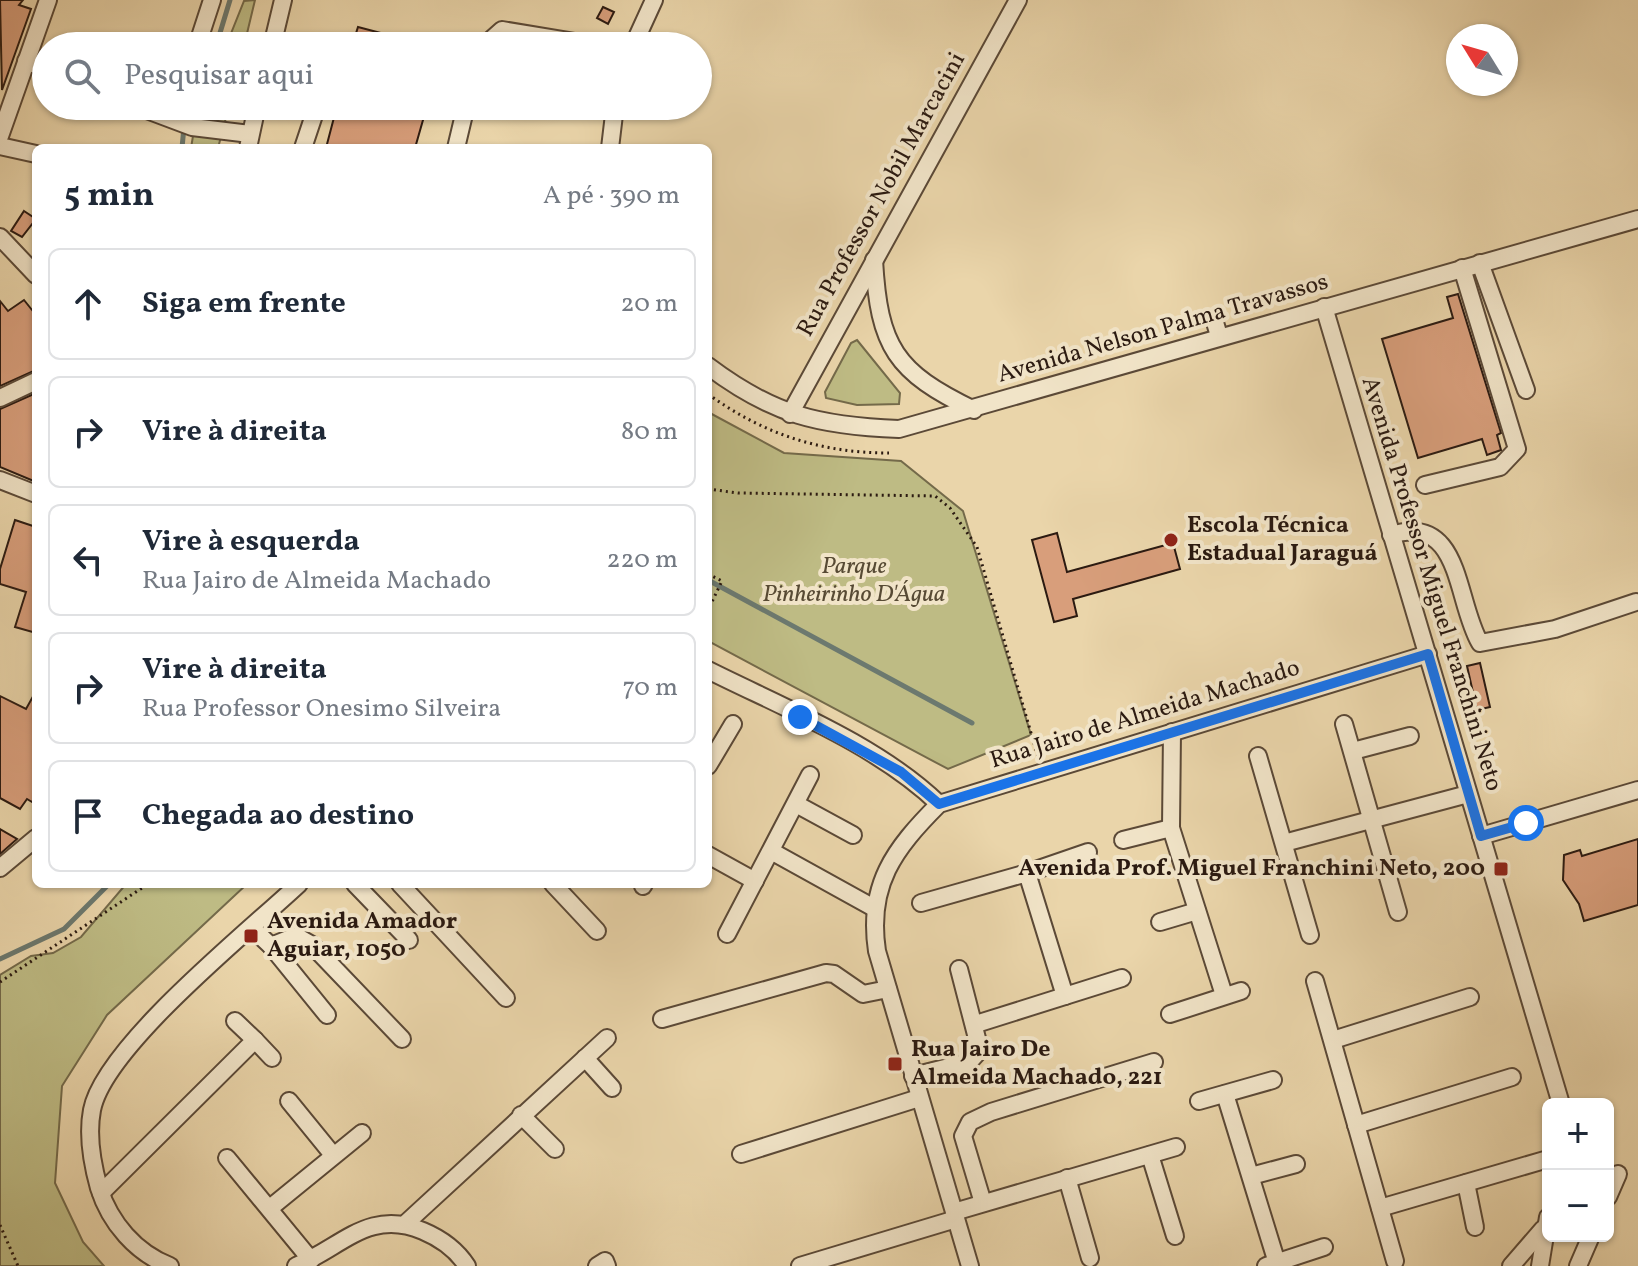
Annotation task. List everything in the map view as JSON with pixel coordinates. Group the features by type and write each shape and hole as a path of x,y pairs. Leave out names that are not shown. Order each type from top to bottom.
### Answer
{"street":[{"path":"36,32 48,0"},
{"path":"202,32 212,0"},
{"path":"275,32 283,0"},
{"path":"639,32 654,0"},
{"name":"Rua Professor Nobil Marcacini","path":"790,414 1018,0"},
{"path":"500,32 522,32"},
{"path":"0,136 32,44"},
{"path":"26,61 32,63"},
{"path":"183,120 192,127 251,144 255,120"},
{"path":"304,144 312,120"},
{"path":"457,144 463,120"},
{"path":"610,144 613,120"},
{"path":"0,146 32,153"},
{"name":"Avenida Nelson Palma Travassos","path":"712,369 732,384 790,414 839,427 899,429 1638,219"},
{"path":"0,237 32,270"},
{"path":"21,257 32,248"},
{"path":"874,259 880,321 885,337 899,359 935,391 974,410"},
{"path":"1480,263 1526,390"},
{"path":"1425,485 1500,467 1517,449 1462,268"},
{"name":"Avenida Professor Miguel Franchini Neto","path":"1324,307 1559,1098"},
{"path":"1214,319 1219,336"},
{"path":"0,398 32,383"},
{"path":"0,480 32,492"},
{"path":"1391,535 1420,529 1442,544 1452,562 1469,624 1480,643 1555,629 1636,602"},
{"name":"Rua Jairo de Almeida Machado","path":"970,1266 877,951 874,908 895,851 939,804 1428,654"},
{"path":"712,672 872,754 919,785 939,804"},
{"path":"712,757 733,724"},
{"path":"1344,724 1398,912"},
{"path":"1172,732 1171,828 1224,995"},
{"path":"1353,751 1410,736"},
{"path":"1258,756 1310,935"},
{"path":"727,934 810,775"},
{"path":"1481,836 1638,790"},
{"path":"1284,843 1468,794"},
{"path":"796,804 853,835"},
{"path":"1123,840 1171,828"},
{"path":"0,868 32,841"},
{"path":"771,851 874,908"},
{"path":"921,903 1088,852"},
{"path":"712,857 755,881"},
{"path":"1027,873 1065,996"},
{"path":"170,1266 138,1248 113,1220 101,1193 91,1156 92,1109 112,1067 144,1028 295,888"},
{"path":"359,888 409,940"},
{"path":"404,888 506,998"},
{"path":"557,888 597,931"},
{"path":"1160,922 1197,911"},
{"path":"252,928 271,946 327,1015"},
{"path":"271,946 296,936 312,945 402,1039"},
{"path":"913,1076 977,1057 980,1050 976,1024 959,969"},
{"path":"662,1019 826,973 834,974 863,994 888,989"},
{"path":"976,1024 1122,978"},
{"path":"1315,981 1395,1261"},
{"path":"1170,1014 1241,991"},
{"path":"1333,1040 1470,997"},
{"path":"235,1021 272,1058"},
{"path":"405,1224 607,1038"},
{"path":"101,1193 255,1040"},
{"path":"585,1058 612,1088"},
{"path":"983,1203 963,1136 970,1122 991,1112 1154,1062"},
{"path":"1356,1125 1512,1077"},
{"path":"1199,1101 1273,1080"},
{"path":"1225,1094 1251,1176 1271,1264 1324,1247"},
{"path":"741,1154 919,1098"},
{"path":"289,1101 333,1155"},
{"path":"521,1115 555,1149"},
{"path":"270,1208 362,1133"},
{"path":"800,1266 955,1216 983,1203 1176,1147"},
{"path":"1150,1155 1175,1236"},
{"path":"227,1158 270,1208 303,1263 343,1238 375,1225 405,1224 435,1236 458,1252 467,1266"},
{"path":"1380,1208 1542,1161"},
{"path":"1251,1176 1296,1164"},
{"path":"1614,1183 1618,1174"},
{"path":"1067,1178 1090,1258"},
{"path":"1466,1183 1475,1227"},
{"path":"1511,1266 1542,1228"},
{"path":"1540,1266 1543,1242"},
{"path":"1578,1266 1588,1242"},
{"path":"597,1266 605,1261 607,1266"}],"path":[{"path":"712,397 782,437 854,453 889,453"},
{"path":"712,490 738,493 935,496 950,508 977,547 1042,771"},
{"path":"712,576 722,581 712,602"},
{"path":"0,982 142,888"},
{"path":"0,1225 18,1266"}],"green space":[{"path":"255,0 247,32 232,32 244,1"},
{"path":"196,120 225,120 219,144 192,144"},
{"path":"857,340 900,393 899,404 857,405 826,398 825,392 851,343"},
{"name":"Parque Pinheirinho D'Água","path":"712,414 784,453 901,461 963,511 1031,735 948,769 712,643"},
{"path":"123,888 243,888 107,1015 62,1086 55,1183 83,1242 104,1266 0,1266 0,975 31,956 53,953 81,937"}],"building":[{"path":"0,0 23,0 19,5 31,9 2,90"},
{"path":"603,7 614,12 608,24 597,18"},
{"path":"358,27 377,32 356,32"},
{"path":"333,120 423,120 416,144 327,144"},
{"path":"24,211 32,216 32,224 22,237 11,231"},
{"path":"1458,294 1501,433 1497,435 1501,450 1487,455 1482,439 1418,458 1382,339 1453,318 1447,297"},
{"path":"24,300 32,310 32,372 0,386 0,301 8,311"},
{"path":"32,395 32,480 0,467 0,409"},
{"path":"15,520 32,526 32,632 15,627 26,592 0,584 0,569"},
{"path":"1057,533 1067,572 1173,543 1180,569 1073,599 1077,616 1054,622 1032,540"},
{"path":"1480,663 1490,707 1477,710 1467,666"},
{"path":"0,696 26,709 32,698 32,802 27,799 20,809 0,798"},
{"path":"0,829 17,839 0,854"},
{"path":"1638,839 1638,905 1584,921 1579,904 1563,880 1564,855 1580,850 1582,856"}],"waterway":[{"path":"220,32 230,0"},
{"path":"182,144 185,120"},
{"path":"712,582 972,723"},
{"path":"0,959 64,929 105,888"}],"place":[{"name":"Escola Técnica Estadual Jaraguá","path":"1171,540"},
{"name":"Avenida Prof. Miguel Franchini Neto, 200","path":"1501,869"},
{"name":"Avenida Amador Aguiar, 1050","path":"251,936"},
{"name":"Rua Jairo De Almeida Machado, 221","path":"895,1064"}],"route":[{"path":"800,717 901,772 939,804 1428,654 1481,836 1526,823"}]}
